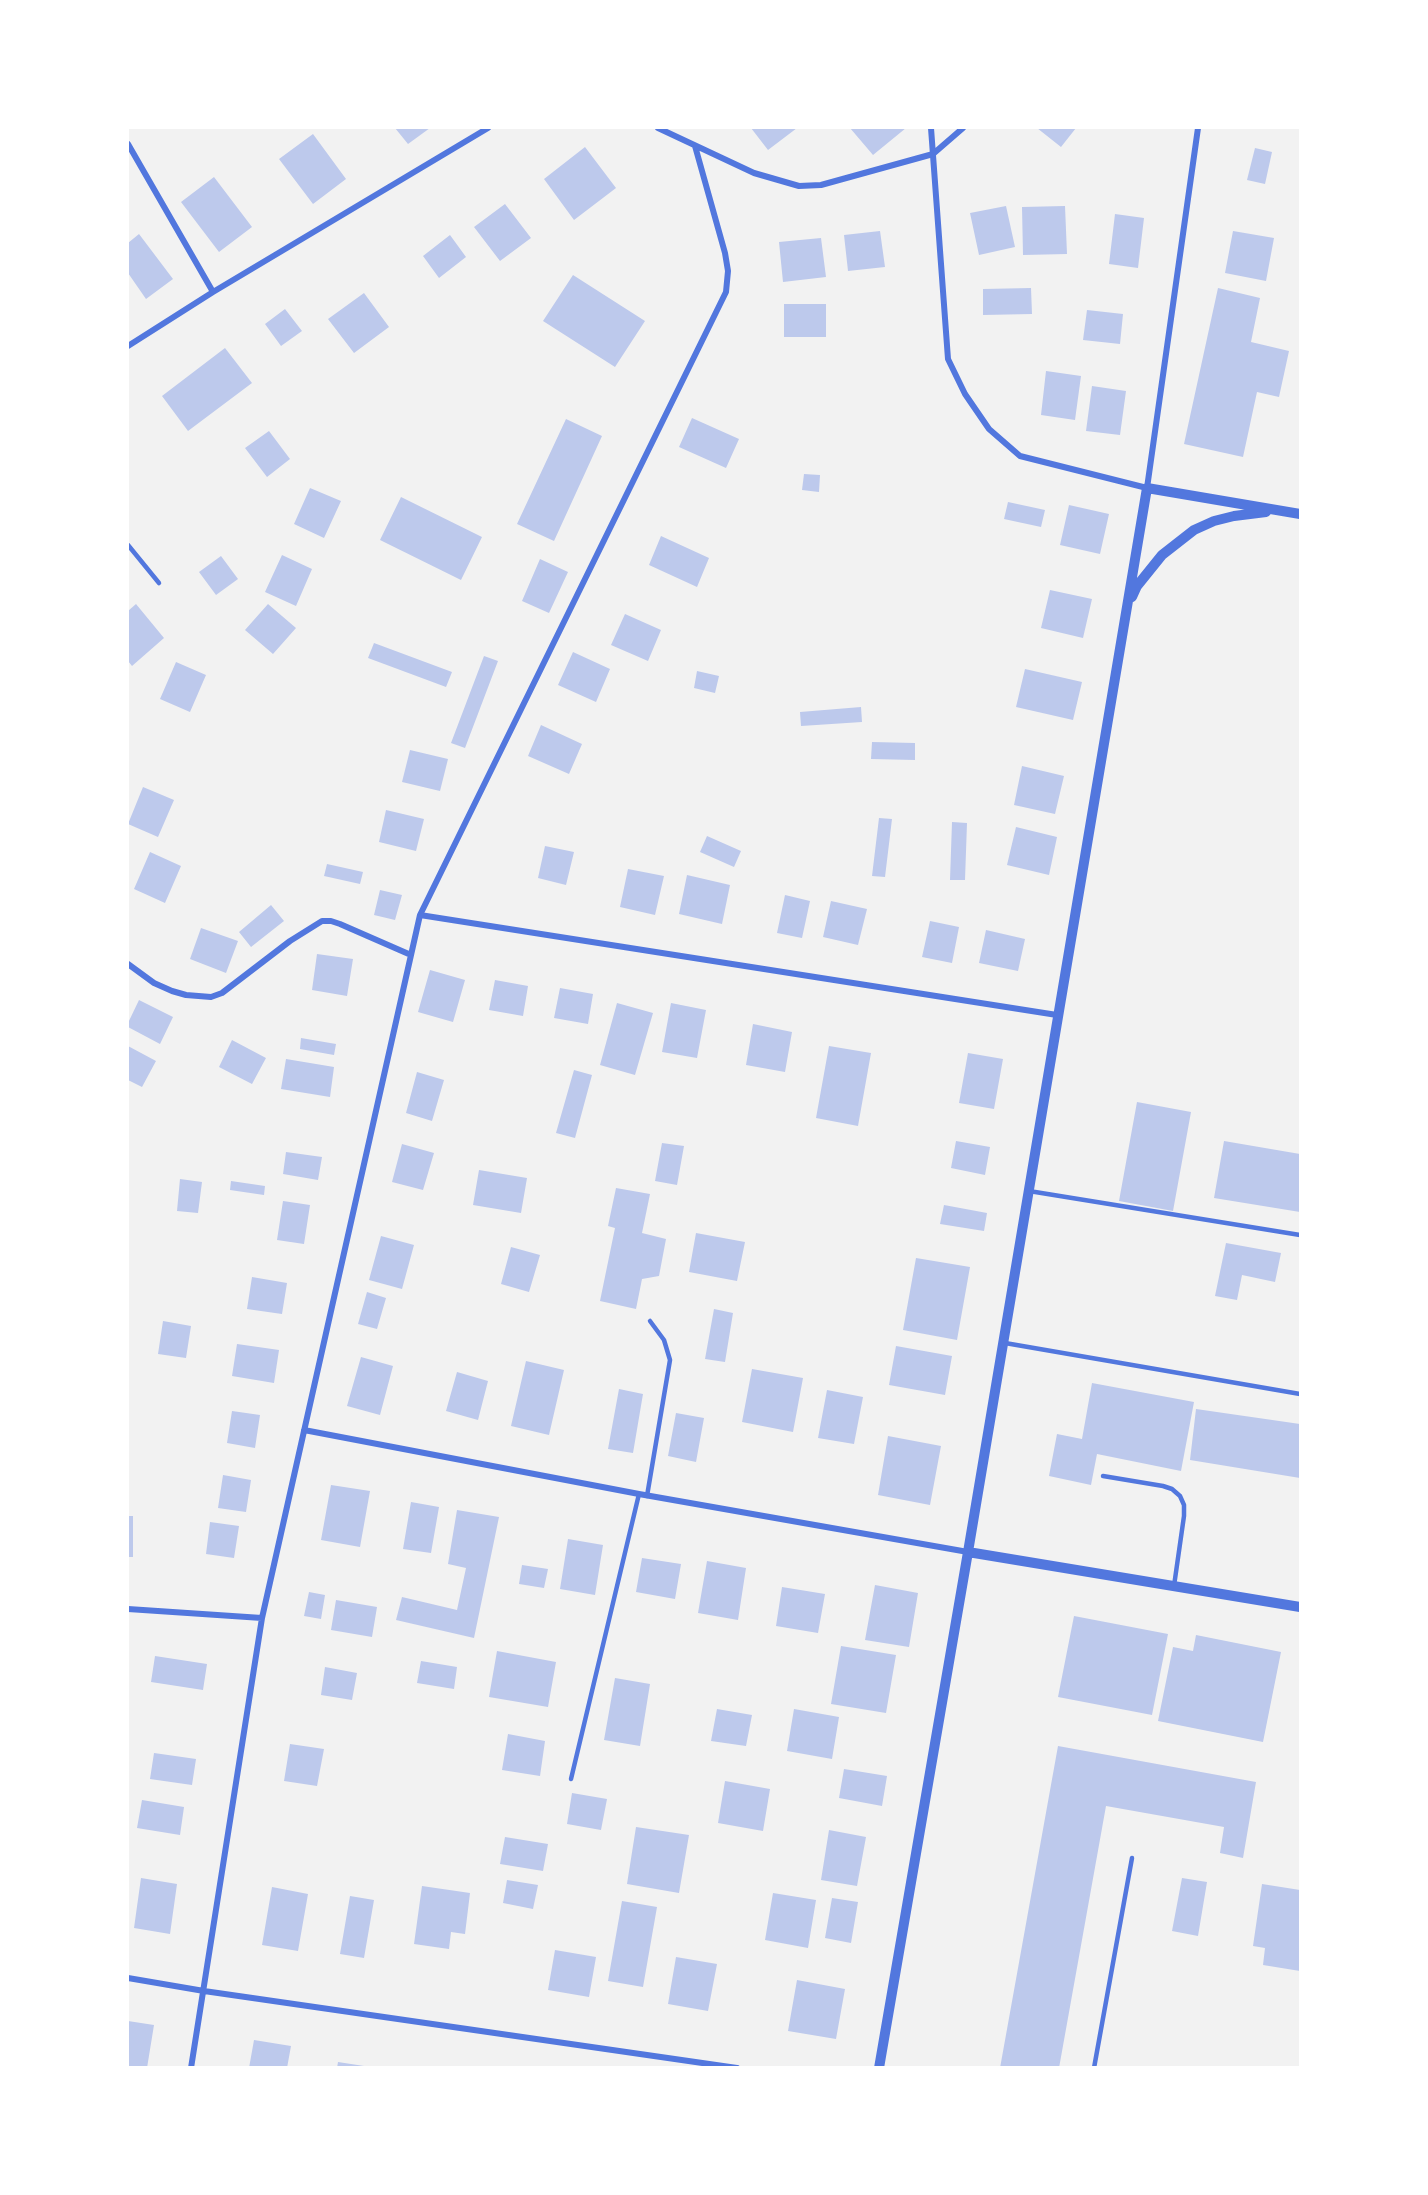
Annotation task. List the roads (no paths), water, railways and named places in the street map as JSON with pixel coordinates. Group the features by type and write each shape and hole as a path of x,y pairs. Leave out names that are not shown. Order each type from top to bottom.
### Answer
{"street":[{"path":"128,346 213,292 488,128"},
{"path":"658,128 754,173 798,186 821,185 933,154 963,128"},
{"path":"931,128 948,359 965,394 989,429 1020,456 1147,488 1300,514"},
{"path":"879,2067 969,1552 1057,1015 1147,488 1198,128"},
{"path":"128,144 213,292"},
{"path":"191,2067 262,1617 420,915 726,292 728,271 725,253 695,146"},
{"path":"1126,608 1137,586 1162,555 1194,530 1214,521 1234,516 1283,511"},
{"path":"420,915 1057,1015"},
{"path":"128,964 154,982 172,990 186,995 211,997 222,993 290,940 322,921 340,924 411,955"},
{"path":"304,1430 647,1496 1300,1606"},
{"path":"128,1610 262,1617"},
{"path":"128,1978 204,1991 737,2067"}],"lane":[{"path":"128,545 159,583"},
{"path":"1029,1191 1300,1235"},
{"path":"647,1496 670,1360 664,1340 650,1320"},
{"path":"1003,1342 1300,1394"},
{"path":"1103,1476 1164,1486 1180,1496 1184,1505 1184,1516 1174,1586"},
{"path":"571,1779 639,1494"},
{"path":"1094,2067 1132,1858"}]}
